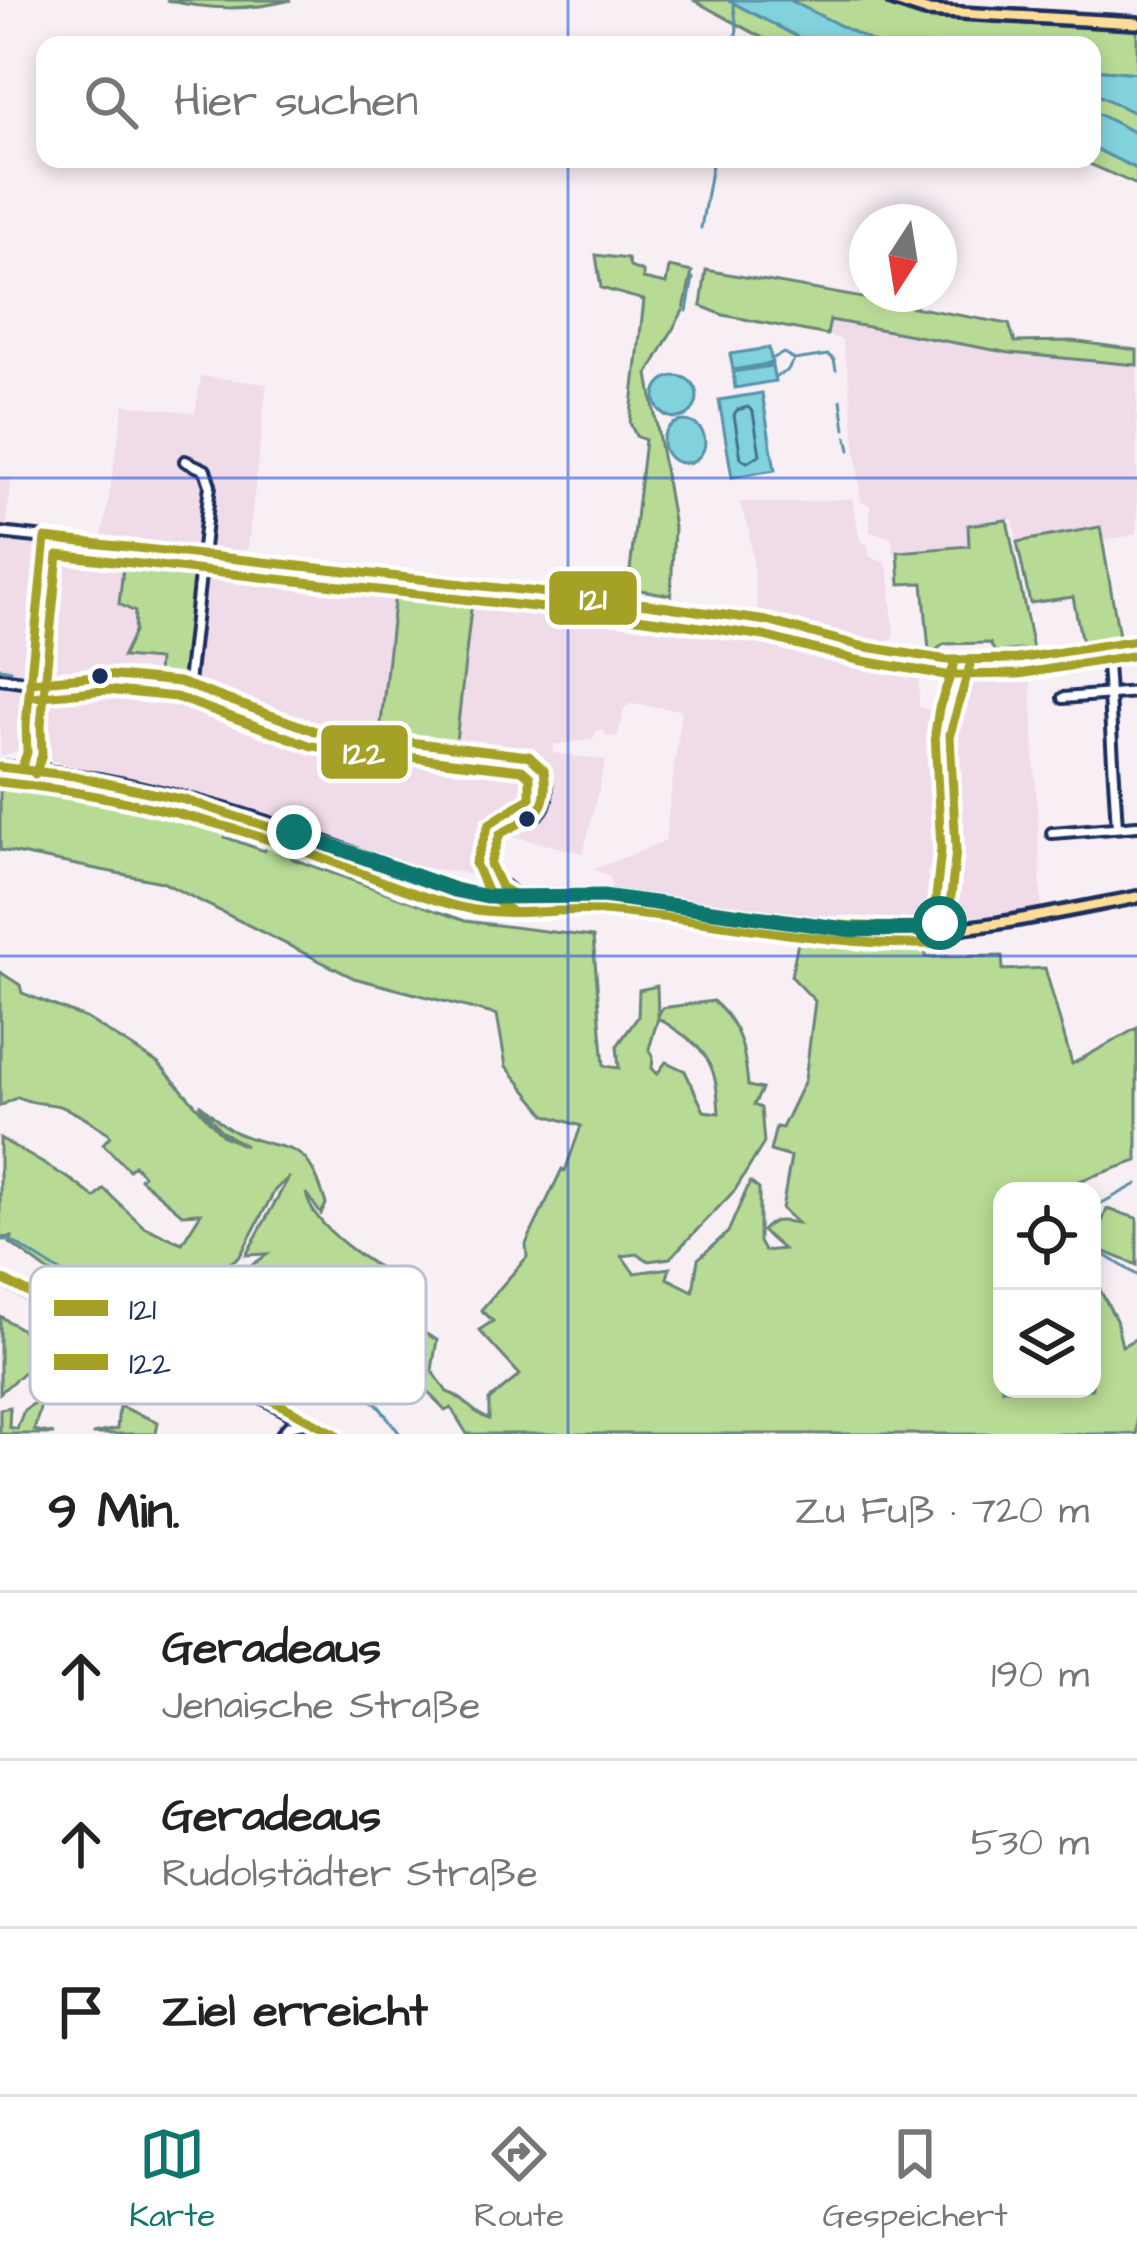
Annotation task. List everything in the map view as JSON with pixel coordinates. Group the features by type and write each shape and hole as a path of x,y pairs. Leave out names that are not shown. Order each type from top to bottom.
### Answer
{"main road":[{"path":"892,0 926,11 1137,23"},
{"path":"0,767 46,770 127,786 277,827 454,890 487,897 603,896 869,932 967,927 1137,897"}],"street":[{"path":"185,461 205,470 210,485 188,683"},
{"path":"0,533 647,604 767,621 861,646 956,660 1017,659 1137,640"},
{"path":"21,769 17,757 26,746 45,538"},
{"path":"1106,646 1118,827"},
{"path":"937,929 941,850 935,725 956,660"},
{"path":"0,678 31,682 106,675 188,683 315,731 534,758 547,777 542,811 500,834 483,888 487,897"},
{"path":"1063,698 1137,692"},
{"path":"26,746 46,770"},
{"path":"1052,833 1137,826"},
{"path":"490,864 501,887 519,898"},
{"path":"487,897 493,877"},
{"path":"936,900 941,914 937,929"},
{"path":"941,914 967,927"},
{"path":"0,1278 30,1293"},
{"path":"271,1404 337,1434"},
{"path":"282,1434 303,1422"},
{"path":"303,1422 305,1434"}],"shaded area":[{"path":"830,320 1010,353 1137,365 1137,534 1102,541 1099,527 1017,542 1013,519 969,525 970,546 893,552 892,538 870,532 870,505 861,501 848,373 842,340 827,335"},
{"path":"201,376 267,384 247,554 396,584 380,733 456,741 476,589 772,628 821,641 820,651 837,655 840,646 919,662 919,707 933,711 938,850 934,870 927,872 930,915 925,921 880,923 787,916 645,898 611,889 610,877 594,869 665,841 681,710 630,704 624,709 618,737 597,730 593,739 554,745 553,753 606,760 583,853 495,832 478,875 419,867 234,807 46,759 33,747 0,756 0,477 11,478 6,527 102,537 124,404 195,413"},
{"path":"852,498 860,541 868,545 869,556 885,563 889,572 894,639 865,644 758,610 749,531 740,502"},
{"path":"1030,662 1042,910 956,918 942,909 941,899 944,881 951,873 944,806 947,704 961,668"}],"green space":[{"path":"166,0 291,0 228,8"},
{"path":"693,0 728,0 796,36 759,36"},
{"path":"789,0 882,0 923,18 1137,30 1137,73 1101,70 1101,36 861,36"},
{"path":"1101,96 1137,114 1137,134 1101,116"},
{"path":"1101,151 1137,169 1137,185 1098,168"},
{"path":"596,255 628,259 630,267 643,272 643,279 666,284 669,267 692,272 684,309 648,374 674,527 671,595 628,588 645,440 636,436 630,423 644,300 601,288"},
{"path":"706,270 849,295 849,312 942,312 1009,324 1015,342 1072,341 1137,350 1137,365 1010,353 830,320 827,335 723,315 701,306"},
{"path":"1007,520 1033,649 995,652 990,643 944,644 929,651 923,583 900,584 898,552 969,546 968,525"},
{"path":"1100,527 1119,636 1082,643 1073,597 1030,603 1017,542"},
{"path":"125,551 190,559 195,565 187,667 180,676 157,676 158,660 122,657 134,632 135,612 119,604"},
{"path":"396,584 473,592 456,741 380,733"},
{"path":"48,780 229,821 225,837 264,851 268,846 288,853 293,859 465,921 593,937 604,1066 619,1068 617,1046 638,1017 639,990 657,986 658,1016 662,1008 713,1001 740,1039 748,1086 762,1089 754,1105 761,1108 764,1143 735,1190 670,1258 649,1261 638,1254 622,1256 634,1273 670,1268 667,1278 693,1291 698,1259 728,1232 750,1182 759,1189 759,1242 764,1251 783,1249 762,1231 766,1227 778,1221 797,1223 782,1209 791,1157 770,1151 776,1127 782,1128 805,1080 815,1001 791,976 801,928 925,935 926,957 1002,956 1003,970 1045,968 1072,1064 1137,1028 1137,1161 1076,1182 993,1182 993,1398 1101,1398 1101,1292 1116,1320 1122,1346 1137,1338 1137,1434 467,1434 451,1408 445,1411 426,1389 426,1334 437,1340 432,1370 447,1392 489,1419 489,1400 520,1375 479,1330 493,1321 481,1310 527,1257 526,1244 562,1169 565,1171 581,1126 546,1115 506,1066 497,1015 354,978 162,882 0,850 0,790 46,792","holes":["658,1018 705,1056 715,1079 719,1113 704,1111 685,1071 666,1062 657,1074 652,1068 649,1049"]},
{"path":"0,972 20,985 22,993 86,1018 159,1064 223,1136 246,1146 221,1131 199,1104 232,1130 303,1157 326,1204 321,1214 306,1193 311,1207 333,1234 376,1266 251,1266 268,1254 246,1255 289,1177 275,1190 240,1256 226,1266 41,1266 10,1243 12,1237 0,1238 0,1138 95,1198 104,1189 144,1227 182,1243 201,1213 182,1214 140,1179 143,1175 134,1165 129,1170 103,1144 110,1136 107,1132 78,1114 18,1097 0,1106"},
{"path":"1107,1209 1137,1218 1137,1265 1101,1250 1101,1224"},
{"path":"0,1316 30,1335 30,1367 0,1393"},
{"path":"41,1404 34,1430 54,1434 0,1434 0,1409 10,1407 9,1427 17,1429 24,1410"},
{"path":"119,1406 158,1422 156,1434 92,1434 117,1429"}],"water":[{"path":"728,0 789,0 861,36 796,36"},
{"path":"1101,70 1137,73 1137,114 1101,96"},
{"path":"1101,116 1137,134 1137,169 1101,151"},
{"path":"769,348 772,363 733,370 730,354"},
{"path":"772,366 775,381 735,388 733,372"},
{"path":"676,376 691,382 697,397 691,412 676,418 661,412 655,397 661,382"},
{"path":"762,393 775,470 732,477 719,400"},
{"path":"684,421 699,427 705,442 699,457 684,463 669,457 663,442 669,427"}],"waterway":[{"path":"733,0 736,36"},
{"path":"701,228 711,168"},
{"path":"687,311 693,278"},
{"path":"771,359 784,353 793,359"},
{"path":"774,377 787,371 794,360 828,355 836,370"},
{"path":"841,400 845,429"},
{"path":"847,437 850,450"},
{"path":"0,668 11,670"},
{"path":"1101,1203 1137,1184"},
{"path":"0,1240 10,1240 51,1266"},
{"path":"1101,1253 1137,1275"},
{"path":"377,1404 400,1434"}],"transit line":[{"name":"121","path":"45,538 647,604 767,621 861,646 947,660 1017,659 1137,640"},
{"name":"121","path":"21,769 27,753 45,538"},
{"name":"122","path":"35,774 42,755 58,555 645,619 764,636 857,660 946,675 1019,674 1137,655"},
{"name":"121","path":"937,929 934,916 941,850 935,733 956,660"},
{"name":"122","path":"952,926 956,850 950,734 970,665"},
{"name":"121","path":"30,682 106,675 179,682 315,731 529,756 544,770 542,805 500,834 490,864 501,887 519,898"},
{"name":"122","path":"31,697 106,690 176,697 312,746 522,770 530,777 530,798 489,824 475,863 489,896 511,911"},
{"name":"121","path":"0,767 74,776 185,800 482,896 602,896 811,924 937,929"},
{"name":"122","path":"0,782 118,800 196,818 474,910 602,911 811,937 937,944"},
{"name":"121","path":"0,1278 30,1294"},
{"name":"121","path":"279,1404 336,1434"}],"route":[{"path":"294,832 454,890 487,897 603,896 869,932 937,929 940,923"}]}
